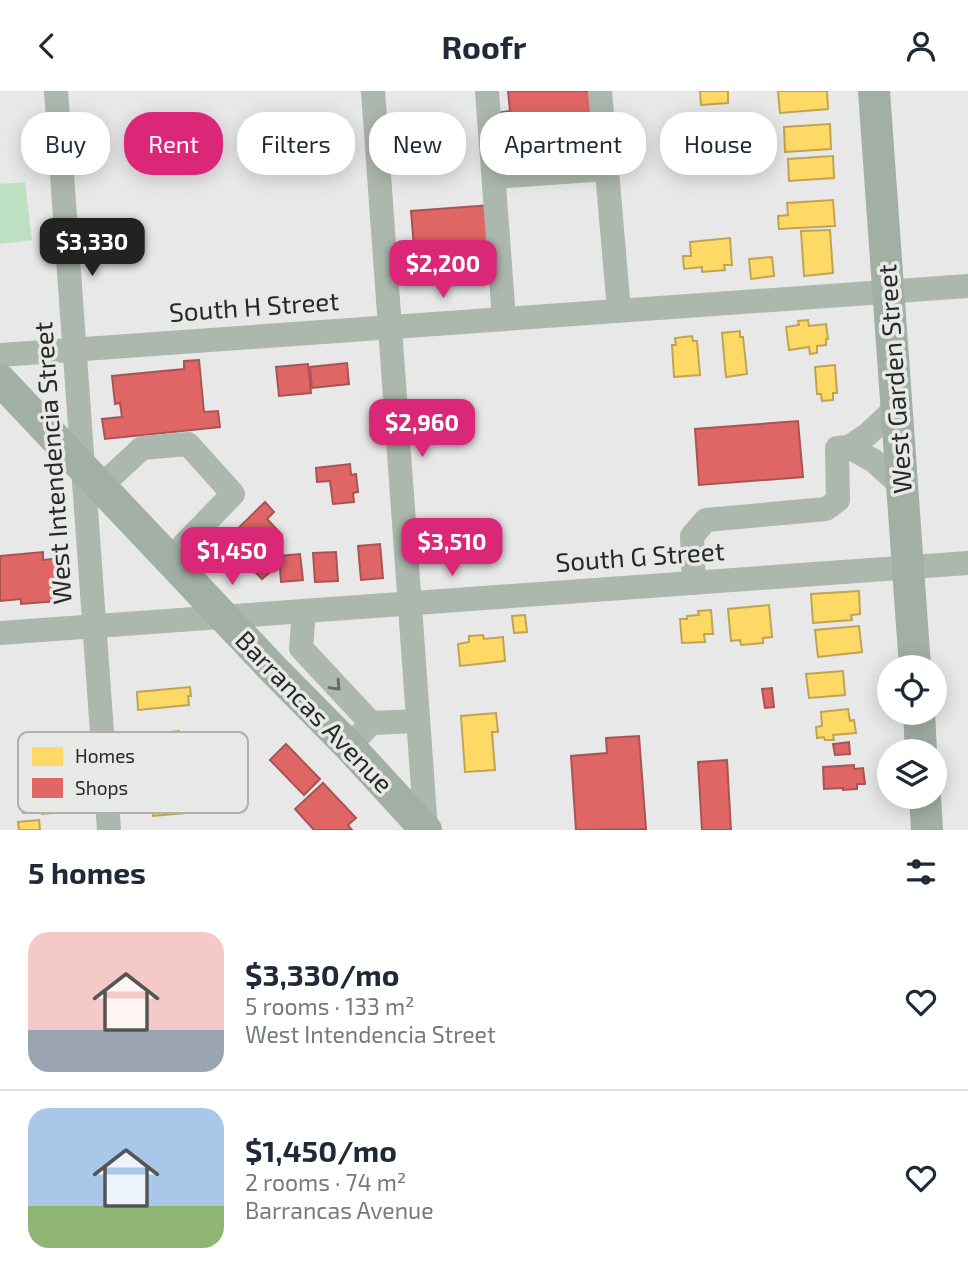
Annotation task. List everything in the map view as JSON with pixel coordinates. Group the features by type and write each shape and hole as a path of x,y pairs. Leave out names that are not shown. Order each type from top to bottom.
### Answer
{"main road":[{"name":"West Garden Street","path":"874,91 914,655"},
{"name":"Barrancas Avenue","path":"0,380 426,830"},
{"path":"926,809 927,830"}],"street":[{"name":"West Intendencia Street","path":"56,91 75,349 92,477 94,626 102,732"},
{"path":"373,91 426,830"},
{"path":"487,91 504,319"},
{"path":"600,91 602,112"},
{"path":"494,177 522,175"},
{"path":"608,175 620,310"},
{"name":"South H Street","path":"0,355 968,286"},
{"path":"694,583 692,536 706,520 827,509 838,501 837,448 849,447 867,435 897,407"},
{"path":"92,477 142,448 188,444 233,494 170,559"},
{"path":"849,447 874,461 903,487"},
{"name":"South G Street","path":"0,633 968,563"},
{"path":"304,611 301,648 371,723"},
{"path":"272,669 301,648"},
{"path":"349,746 371,723 418,722"}],"green space":[{"path":"25,182 32,240 0,244 0,184"}],"building: Homes":[{"path":"700,91 728,91 728,103 701,105"},
{"path":"778,91 827,91 828,109 780,113"},
{"path":"830,124 831,149 785,152 784,127"},
{"path":"833,156 834,178 789,181 788,159"},
{"path":"833,200 835,226 779,229 778,216 788,215 787,203"},
{"path":"830,230 833,273 804,276 801,231"},
{"path":"730,238 732,265 724,265 725,270 702,272 702,267 684,269 683,256 691,256 690,242"},
{"path":"772,257 774,276 751,279 749,259"},
{"path":"808,320 809,326 826,324 826,345 817,346 817,353 810,354 809,347 789,350 786,327"},
{"path":"740,331 747,374 726,377 722,333"},
{"path":"692,336 693,341 697,341 700,375 674,377 672,345 676,345 675,338"},
{"path":"835,365 837,393 833,393 833,400 822,401 821,394 817,394 815,367"},
{"path":"859,591 860,614 851,615 852,620 813,623 811,594"},
{"path":"769,605 772,637 763,638 763,643 741,645 740,640 731,641 728,609"},
{"path":"711,610 713,634 704,634 705,642 682,643 680,619 699,615 698,611"},
{"path":"525,615 527,632 514,633 512,616"},
{"path":"859,626 862,652 818,657 815,630"},
{"path":"483,635 484,639 503,637 505,661 460,666 458,644 469,642 469,636"},
{"path":"843,671 845,695 809,698 806,674"},
{"path":"190,687 189,705 138,710 137,692"},
{"path":"848,709 850,721 854,720 856,733 833,735 834,740 817,738 816,727 822,726 821,712"},
{"path":"496,713 498,732 492,732 495,770 465,772 461,716"},
{"path":"153,813 186,813 153,816"},
{"path":"39,820 40,830 19,830 18,822"}],"building: Shops":[{"path":"508,91 593,91 595,112 502,112 510,111"},
{"path":"491,205 495,252 415,259 411,211"},
{"path":"199,360 204,412 218,411 220,427 105,439 102,419 122,417 120,403 115,404 112,376 184,369 184,361"},
{"path":"347,363 349,384 312,388 310,367"},
{"path":"308,364 311,393 279,396 276,367"},
{"path":"798,421 803,477 699,485 695,429"},
{"path":"350,464 351,475 356,474 358,492 353,493 354,502 333,504 330,481 317,482 316,468"},
{"path":"265,502 274,512 267,519 282,535 269,547 264,564 270,572 262,579 225,541"},
{"path":"380,544 383,578 361,580 358,546"},
{"path":"43,552 43,560 61,558 64,590 57,591 58,601 21,604 21,599 0,601 0,556"},
{"path":"336,552 338,581 315,582 313,553"},
{"path":"300,554 303,580 281,582 279,556"},
{"path":"772,688 774,707 765,708 762,689"},
{"path":"639,736 646,829 576,830 571,756 607,753 606,738"},
{"path":"849,742 850,754 835,755 833,744"},
{"path":"286,744 320,779 304,795 270,760"},
{"path":"727,760 731,830 702,830 698,762"},
{"path":"854,765 854,769 863,768 865,784 857,784 857,789 824,789 823,767"},
{"path":"323,783 356,818 348,825 352,830 314,830 295,809"}]}
